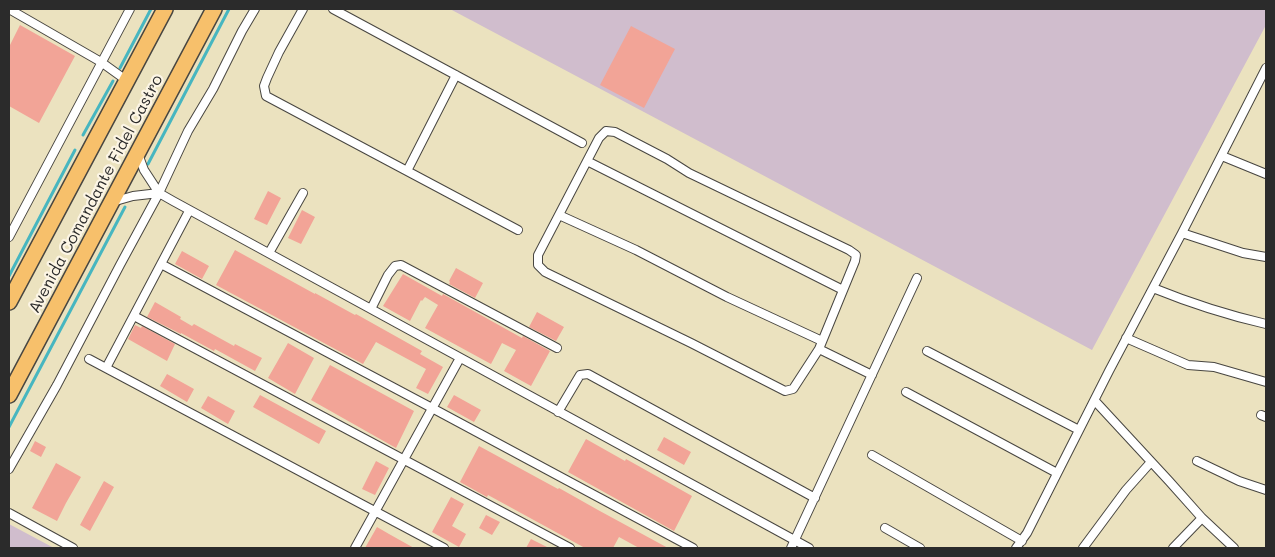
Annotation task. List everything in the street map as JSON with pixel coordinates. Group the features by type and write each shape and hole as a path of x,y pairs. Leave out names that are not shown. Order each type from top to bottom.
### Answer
{"highway":[{"name":"Avenida Comandante Fidel Castro","path":"9,302 164,9"},
{"name":"Avenida Comandante Fidel Castro","path":"9,395 214,9"}],"street":[{"path":"9,9 101,62 126,80"},
{"path":"9,237 130,9"},
{"path":"9,470 57,385 159,193 188,132 255,9"},
{"path":"303,9 267,78 264,86 266,96 518,230"},
{"path":"333,9 582,143"},
{"path":"1016,548 1027,533 1266,68"},
{"path":"406,171 456,75"},
{"path":"606,131 615,132 667,159 689,173 856,255 822,341 793,389 786,391 674,334 545,272 538,265 538,256 587,161 599,138 606,131"},
{"path":"137,153 144,170 159,193 189,211 809,548"},
{"path":"1222,156 1266,174"},
{"path":"587,161 843,290"},
{"path":"112,202 133,196 159,193"},
{"path":"269,253 303,193"},
{"path":"106,368 189,211"},
{"path":"559,215 636,250 726,297 822,341"},
{"path":"1182,233 1243,253 1266,257"},
{"path":"161,264 693,548"},
{"path":"371,309 388,275 395,266 401,265 556,348"},
{"path":"791,548 917,278"},
{"path":"1153,288 1196,305 1266,324"},
{"path":"134,316 570,548"},
{"path":"1126,338 1188,364 1214,367 1266,382"},
{"path":"818,349 872,375"},
{"path":"927,351 1079,430"},
{"path":"355,548 460,358"},
{"path":"89,359 444,548"},
{"path":"558,412 580,375 588,374 815,498"},
{"path":"906,392 1057,474"},
{"path":"1095,401 1202,518 1234,548"},
{"path":"872,455 1022,540"},
{"path":"1197,461 1239,481 1266,490"},
{"path":"1083,548 1126,490 1151,462"},
{"path":"9,513 73,548"},
{"path":"1173,548 1202,518"},
{"path":"885,528 920,548"},
{"path":"422,548 427,540"}],"shaded area":[{"path":"450,9 1266,9 1266,25 1092,350"},
{"path":"9,524 54,548 9,548"}],"building":[{"path":"20,25 75,56 39,123 9,106 9,47"},
{"path":"631,26 675,49 644,108 600,85"},
{"path":"268,191 281,198 267,225 254,219"},
{"path":"302,210 315,217 301,244 288,238"},
{"path":"235,250 422,351 420,354 443,367 428,394 416,388 426,369 376,342 363,364 216,285"},
{"path":"182,251 209,266 202,279 175,264"},
{"path":"456,268 483,283 475,298 449,284"},
{"path":"403,274 550,351 531,386 504,371 516,350 502,343 491,364 425,328 438,305 425,297 421,300 410,321 383,306"},
{"path":"155,302 181,317 180,319 192,326 194,324 234,346 235,344 262,358 255,371 215,349 214,351 147,317"},
{"path":"537,312 564,327 556,341 529,327"},
{"path":"135,325 141,328 142,326 175,344 167,361 128,339"},
{"path":"288,343 314,358 295,394 268,378"},
{"path":"330,365 414,411 396,448 311,400"},
{"path":"167,374 194,389 187,402 160,386"},
{"path":"260,395 326,431 319,444 253,407"},
{"path":"454,395 481,410 474,422 447,407"},
{"path":"208,396 235,411 228,424 201,408"},
{"path":"664,437 691,452 684,465 657,450"},
{"path":"586,439 692,496 674,531 568,472"},
{"path":"35,441 46,447 41,457 30,451"},
{"path":"479,446 668,548 639,548 619,537 613,548 585,548 488,495 487,497 460,482"},
{"path":"376,461 389,468 375,495 362,489"},
{"path":"56,463 81,477 57,521 32,508"},
{"path":"104,481 114,487 90,531 80,525"},
{"path":"451,497 464,504 452,526 466,534 459,547 432,532"},
{"path":"486,515 500,522 492,535 479,528"},
{"path":"377,527 389,534 414,548 365,548"},
{"path":"531,539 549,548 526,548"}],"waterway":[{"path":"120,68 151,9"},
{"path":"148,164 229,9"},
{"path":"83,135 113,81"},
{"path":"9,276 75,150"},
{"path":"9,427 125,207"}]}
